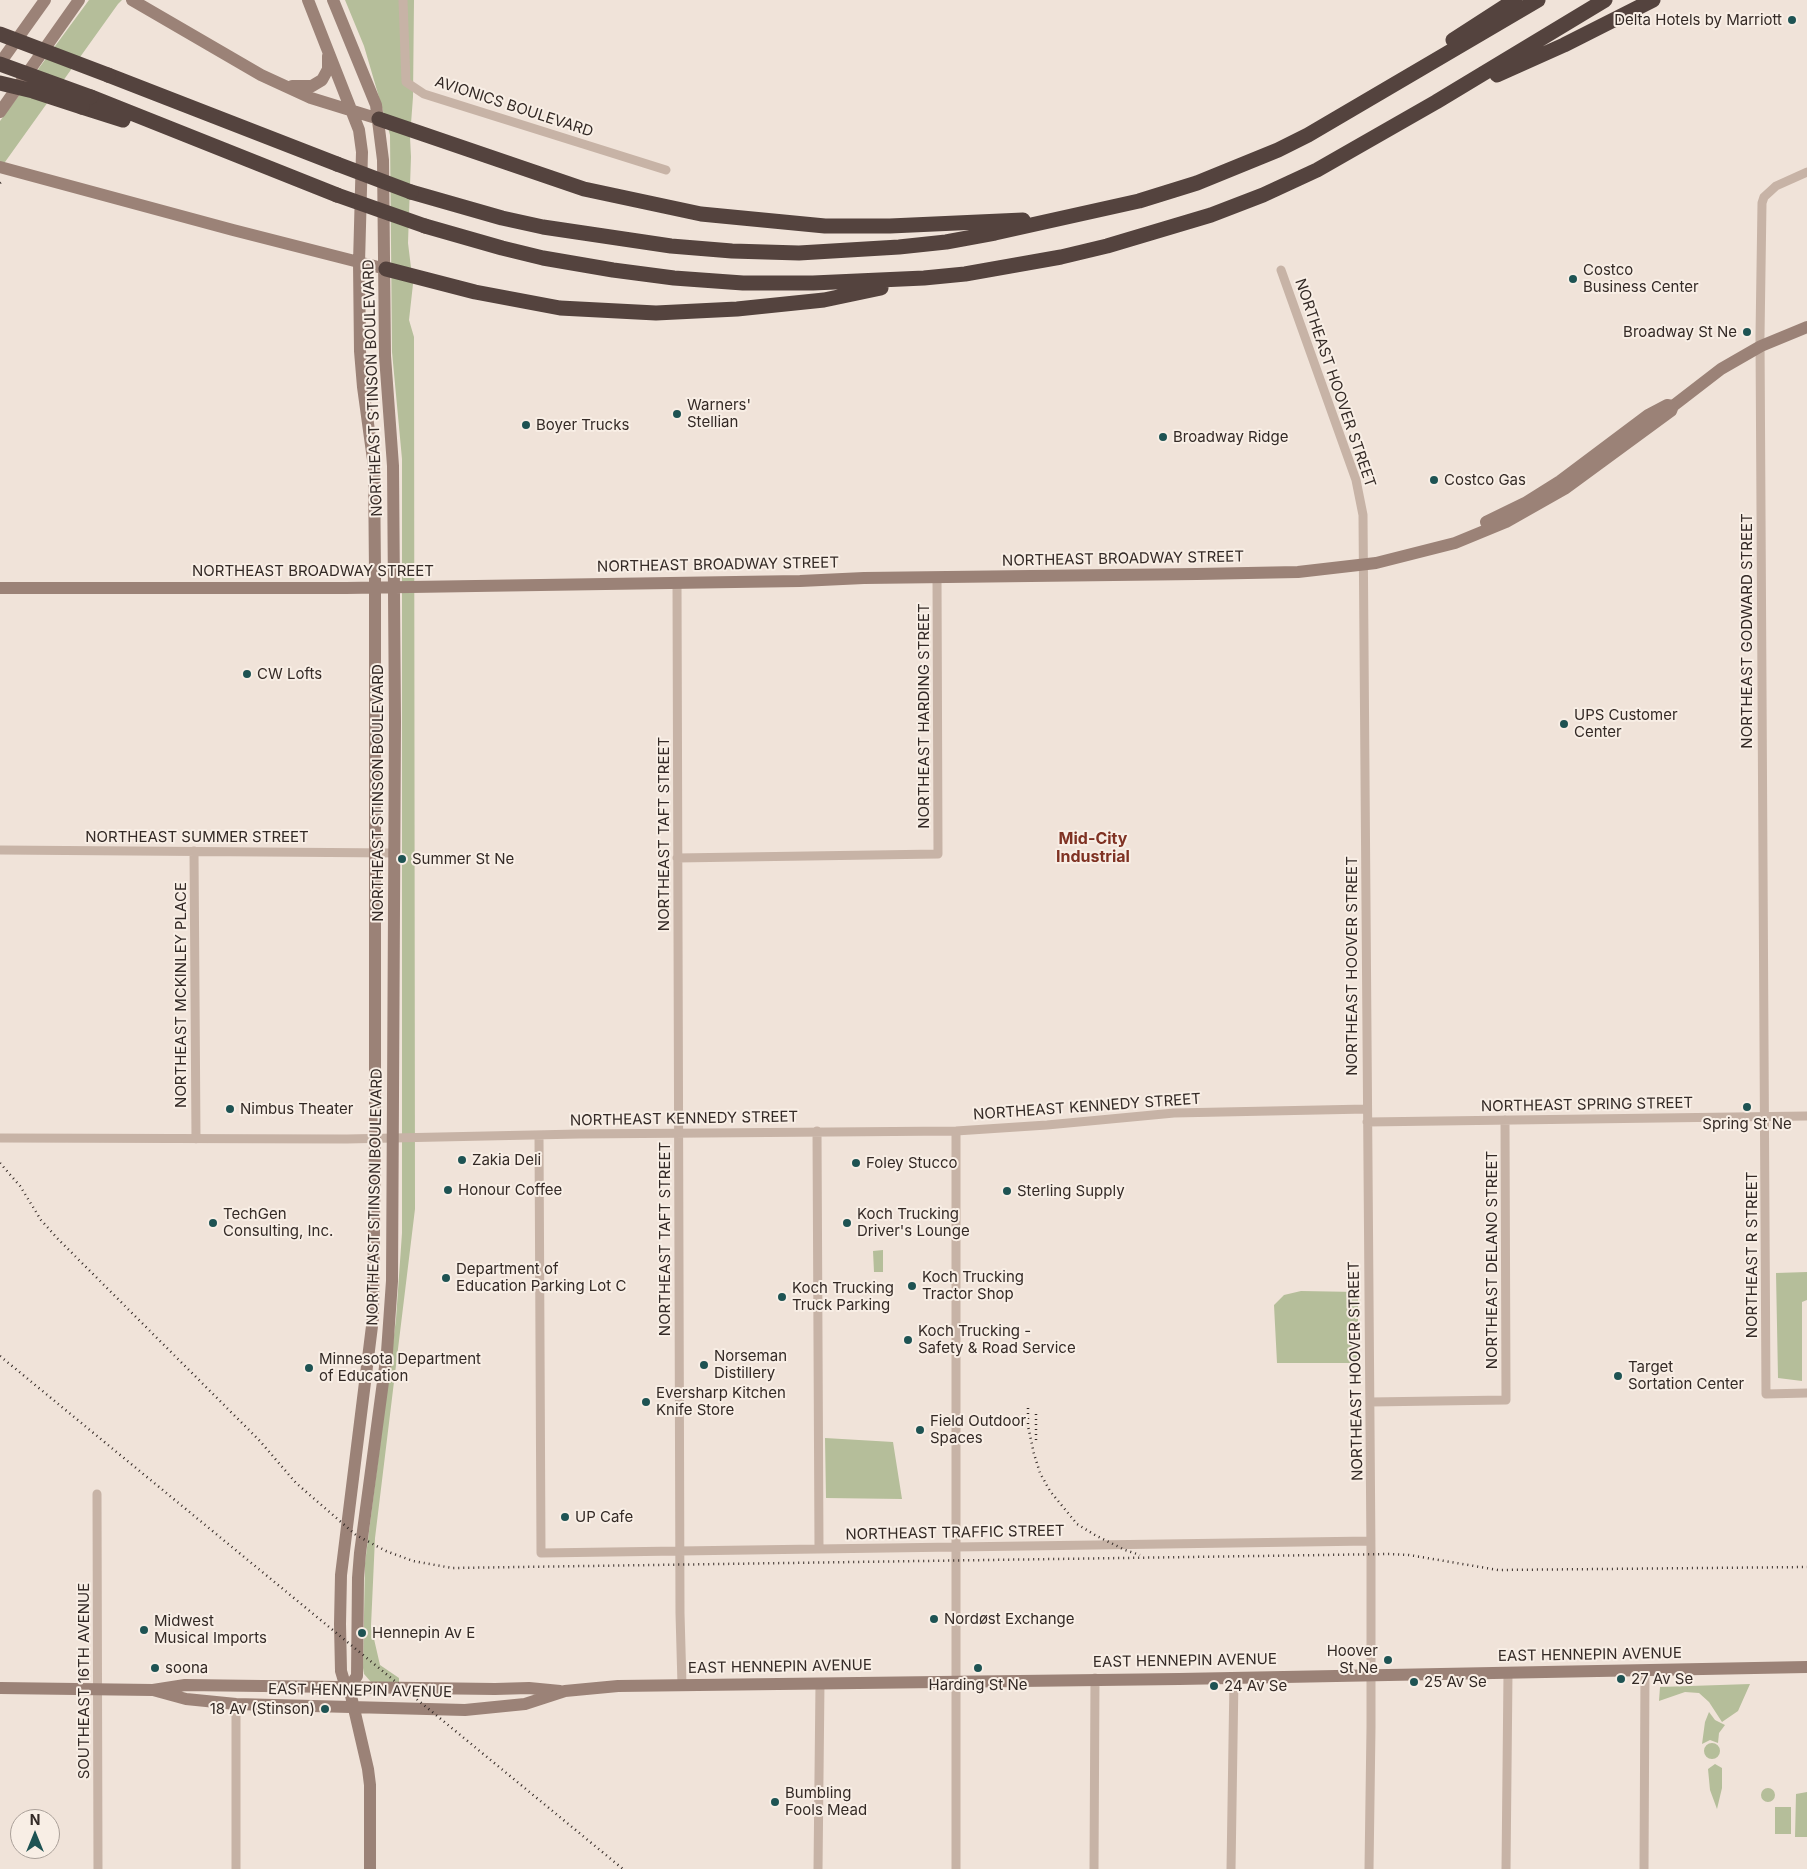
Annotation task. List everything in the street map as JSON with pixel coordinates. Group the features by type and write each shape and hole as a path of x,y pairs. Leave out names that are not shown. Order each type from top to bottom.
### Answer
{"highway":[{"path":"1308,135 1514,0"},
{"path":"0,34 411,192 502,218 544,228 671,246 732,251 799,253 946,242 1084,214 1139,201 1196,183 1278,150 1308,135 1538,0"},
{"path":"0,63 86,102 337,195 461,237 543,258 674,278 743,283 813,283 924,278 965,274 1061,257 1116,243 1211,214 1263,195 1317,170 1436,102 1605,0"},
{"path":"1436,102 1564,45 1653,0"},
{"path":"0,83 86,102"},
{"path":"379,119 584,189 701,214 825,226 890,226 1002,221 1084,214"},
{"path":"386,269 475,292 560,308 656,313 737,309 824,300 924,278"}],"main road":[{"path":"0,63 45,0"},
{"path":"0,112 79,0"},
{"path":"132,0 243,65 284,86 311,98 379,119"},
{"name":"NORTHEAST STINSON BOULEVARD","path":"308,0 359,130 362,152 359,263 361,360 374,467 375,1138 373,1318 341,1575 341,1671 344,1681 349,1687 357,1676 360,1553 391,1308 395,978 393,466 385,356 386,269 383,160 379,119 376,105 334,0"},
{"path":"284,86 306,87 317,84 322,80 328,69 328,51"},
{"path":"0,167 386,269"},
{"name":"NORTHEAST BROADWAY STREET","path":"0,588 375,588 1280,572 1363,565 1402,557 1470,538 1506,522 1549,499 1652,426 1721,369 1761,346 1807,327"},
{"name":"EAST HENNEPIN AVENUE","path":"0,1688 153,1690 185,1685 529,1688 565,1691 604,1687 820,1682 1234,1678 1807,1667"},
{"path":"349,1687 370,1785 370,1869"},
{"name":"EAST HENNEPIN AVENUE","path":"153,1690 186,1699 236,1704 465,1710 525,1704 565,1691"}],"street":[{"name":"AVIONICS BOULEVARD","path":"404,0 406,82 424,94 666,170"},
{"name":"NORTHEAST GODWARD STREET","path":"1765,1116 1760,583 1762,203 1764,197 1776,186 1807,172"},
{"name":"NORTHEAST HOOVER STREET","path":"1281,270 1360,495 1363,515 1372,1674 1369,1869"},
{"name":"NORTHEAST HARDING STREET","path":"678,858 938,854 937,577"},
{"name":"NORTHEAST TAFT STREET","path":"677,582 682,1685"},
{"name":"NORTHEAST SUMMER STREET","path":"0,850 394,853"},
{"name":"NORTHEAST MCKINLEY PLACE","path":"194,851 196,1139"},
{"name":"NORTHEAST KENNEDY STREET","path":"0,1138 393,1138 817,1131 956,1131 1181,1113 1367,1109"},
{"name":"NORTHEAST R STREET","path":"1765,1116 1766,1394 1807,1393"},
{"name":"NORTHEAST SPRING STREET","path":"1367,1122 1807,1116"},
{"name":"NORTHEAST DELANO STREET","path":"1370,1402 1506,1400 1505,1120"},
{"path":"817,1131 819,1549"},
{"path":"956,1131 956,1869"},
{"name":"NORTHEAST TRAFFIC STREET","path":"539,1135 540,1553 1371,1541"},
{"name":"SOUTHEAST 16TH AVENUE","path":"97,1494 98,1869"},
{"path":"1644,1869 1645,1670"},
{"path":"1506,1869 1508,1673"},
{"path":"1094,1678 1094,1869"},
{"path":"1231,1869 1234,1678"},
{"path":"818,1869 820,1682"},
{"path":"236,1704 236,1869"}],"green space":[{"path":"89,0 122,0 0,169 0,121"},
{"path":"345,0 414,0 408,243 413,284 409,320 414,337 415,1209 375,1538 371,1626 380,1665 399,1678 399,1682 371,1682 364,1674 363,1668 365,1563 396,1319 402,1233 402,459 392,352 390,135 364,46"},
{"path":"883,1250 883,1272 874,1272 873,1251"},
{"path":"1807,1272 1807,1300 1802,1302 1802,1381 1778,1378 1776,1273"},
{"path":"1301,1291 1358,1292 1358,1363 1277,1363 1274,1305 1284,1295"},
{"path":"825,1438 893,1442 902,1499 826,1498"},
{"path":"1750,1684 1738,1711 1722,1722 1709,1702 1699,1693 1685,1692 1659,1701 1660,1687"},
{"path":"1709,1712 1715,1720 1725,1725 1719,1733 1718,1743 1710,1740 1702,1744 1705,1722"},
{"path":"1712,1743 1720,1751 1712,1759 1704,1751"},
{"path":"1715,1764 1722,1768 1722,1788 1717,1809 1710,1790 1708,1769"},
{"path":"1765,1788 1771,1788 1775,1795 1771,1802 1765,1802 1761,1798 1761,1792"},
{"path":"1807,1792 1807,1837 1795,1837 1796,1794"},
{"path":"1775,1807 1791,1807 1791,1834 1775,1834"}],"railway":[{"path":"0,1163 20,1186 41,1220 58,1239 259,1440 296,1483 356,1535 386,1551 413,1561 452,1568 1390,1554 1409,1555 1498,1570 1807,1567"},
{"path":"0,1356 623,1869"},
{"path":"1028,1408 1028,1426 1034,1454 1040,1473 1050,1491 1077,1524 1125,1550 1140,1555"},
{"path":"1036,1410 1036,1440"}],"place":[{"name":"Delta Hotels by Marriott","path":"1792,20"},
{"name":"Costco Business Center","path":"1573,279"},
{"name":"Broadway St Ne","path":"1747,332"},
{"name":"Warners' Stellian","path":"677,414"},
{"name":"Boyer Trucks","path":"526,425"},
{"name":"Broadway Ridge","path":"1163,437"},
{"name":"Costco Gas","path":"1434,480"},
{"name":"CW Lofts","path":"247,674"},
{"name":"UPS Customer Center","path":"1564,724"},
{"name":"Summer St Ne","path":"402,859"},
{"name":"Spring St Ne","path":"1747,1107"},
{"name":"Nimbus Theater","path":"230,1109"},
{"name":"Zakia Deli","path":"462,1160"},
{"name":"Foley Stucco","path":"856,1163"},
{"name":"Honour Coffee","path":"448,1190"},
{"name":"Sterling Supply","path":"1007,1191"},
{"name":"TechGen Consulting, Inc.","path":"213,1223"},
{"name":"Koch Trucking Driver's Lounge","path":"847,1223"},
{"name":"Department of Education Parking Lot C","path":"446,1278"},
{"name":"Koch Trucking Tractor Shop","path":"912,1286"},
{"name":"Koch Trucking Truck Parking","path":"782,1297"},
{"name":"Koch Trucking - Safety & Road Service","path":"908,1340"},
{"name":"Norseman Distillery","path":"704,1365"},
{"name":"Minnesota Department of Education","path":"309,1368"},
{"name":"Target Sortation Center","path":"1618,1376"},
{"name":"Eversharp Kitchen Knife Store","path":"646,1402"},
{"name":"Field Outdoor Spaces","path":"920,1430"},
{"name":"UP Cafe","path":"565,1517"},
{"name":"Nordøst Exchange","path":"934,1619"},
{"name":"Midwest Musical Imports","path":"144,1630"},
{"name":"Hennepin Av E","path":"362,1633"},
{"name":"Hoover St Ne","path":"1388,1660"},
{"name":"soona","path":"155,1668"},
{"name":"Harding St Ne","path":"978,1668"},
{"name":"27 Av Se","path":"1621,1679"},
{"name":"25 Av Se","path":"1414,1682"},
{"name":"24 Av Se","path":"1214,1686"},
{"name":"18 Av (Stinson)","path":"325,1709"},
{"name":"Bumbling Fools Mead","path":"775,1802"}],"district":[{"name":"Mid-City Industrial","path":"1093,848"}]}
